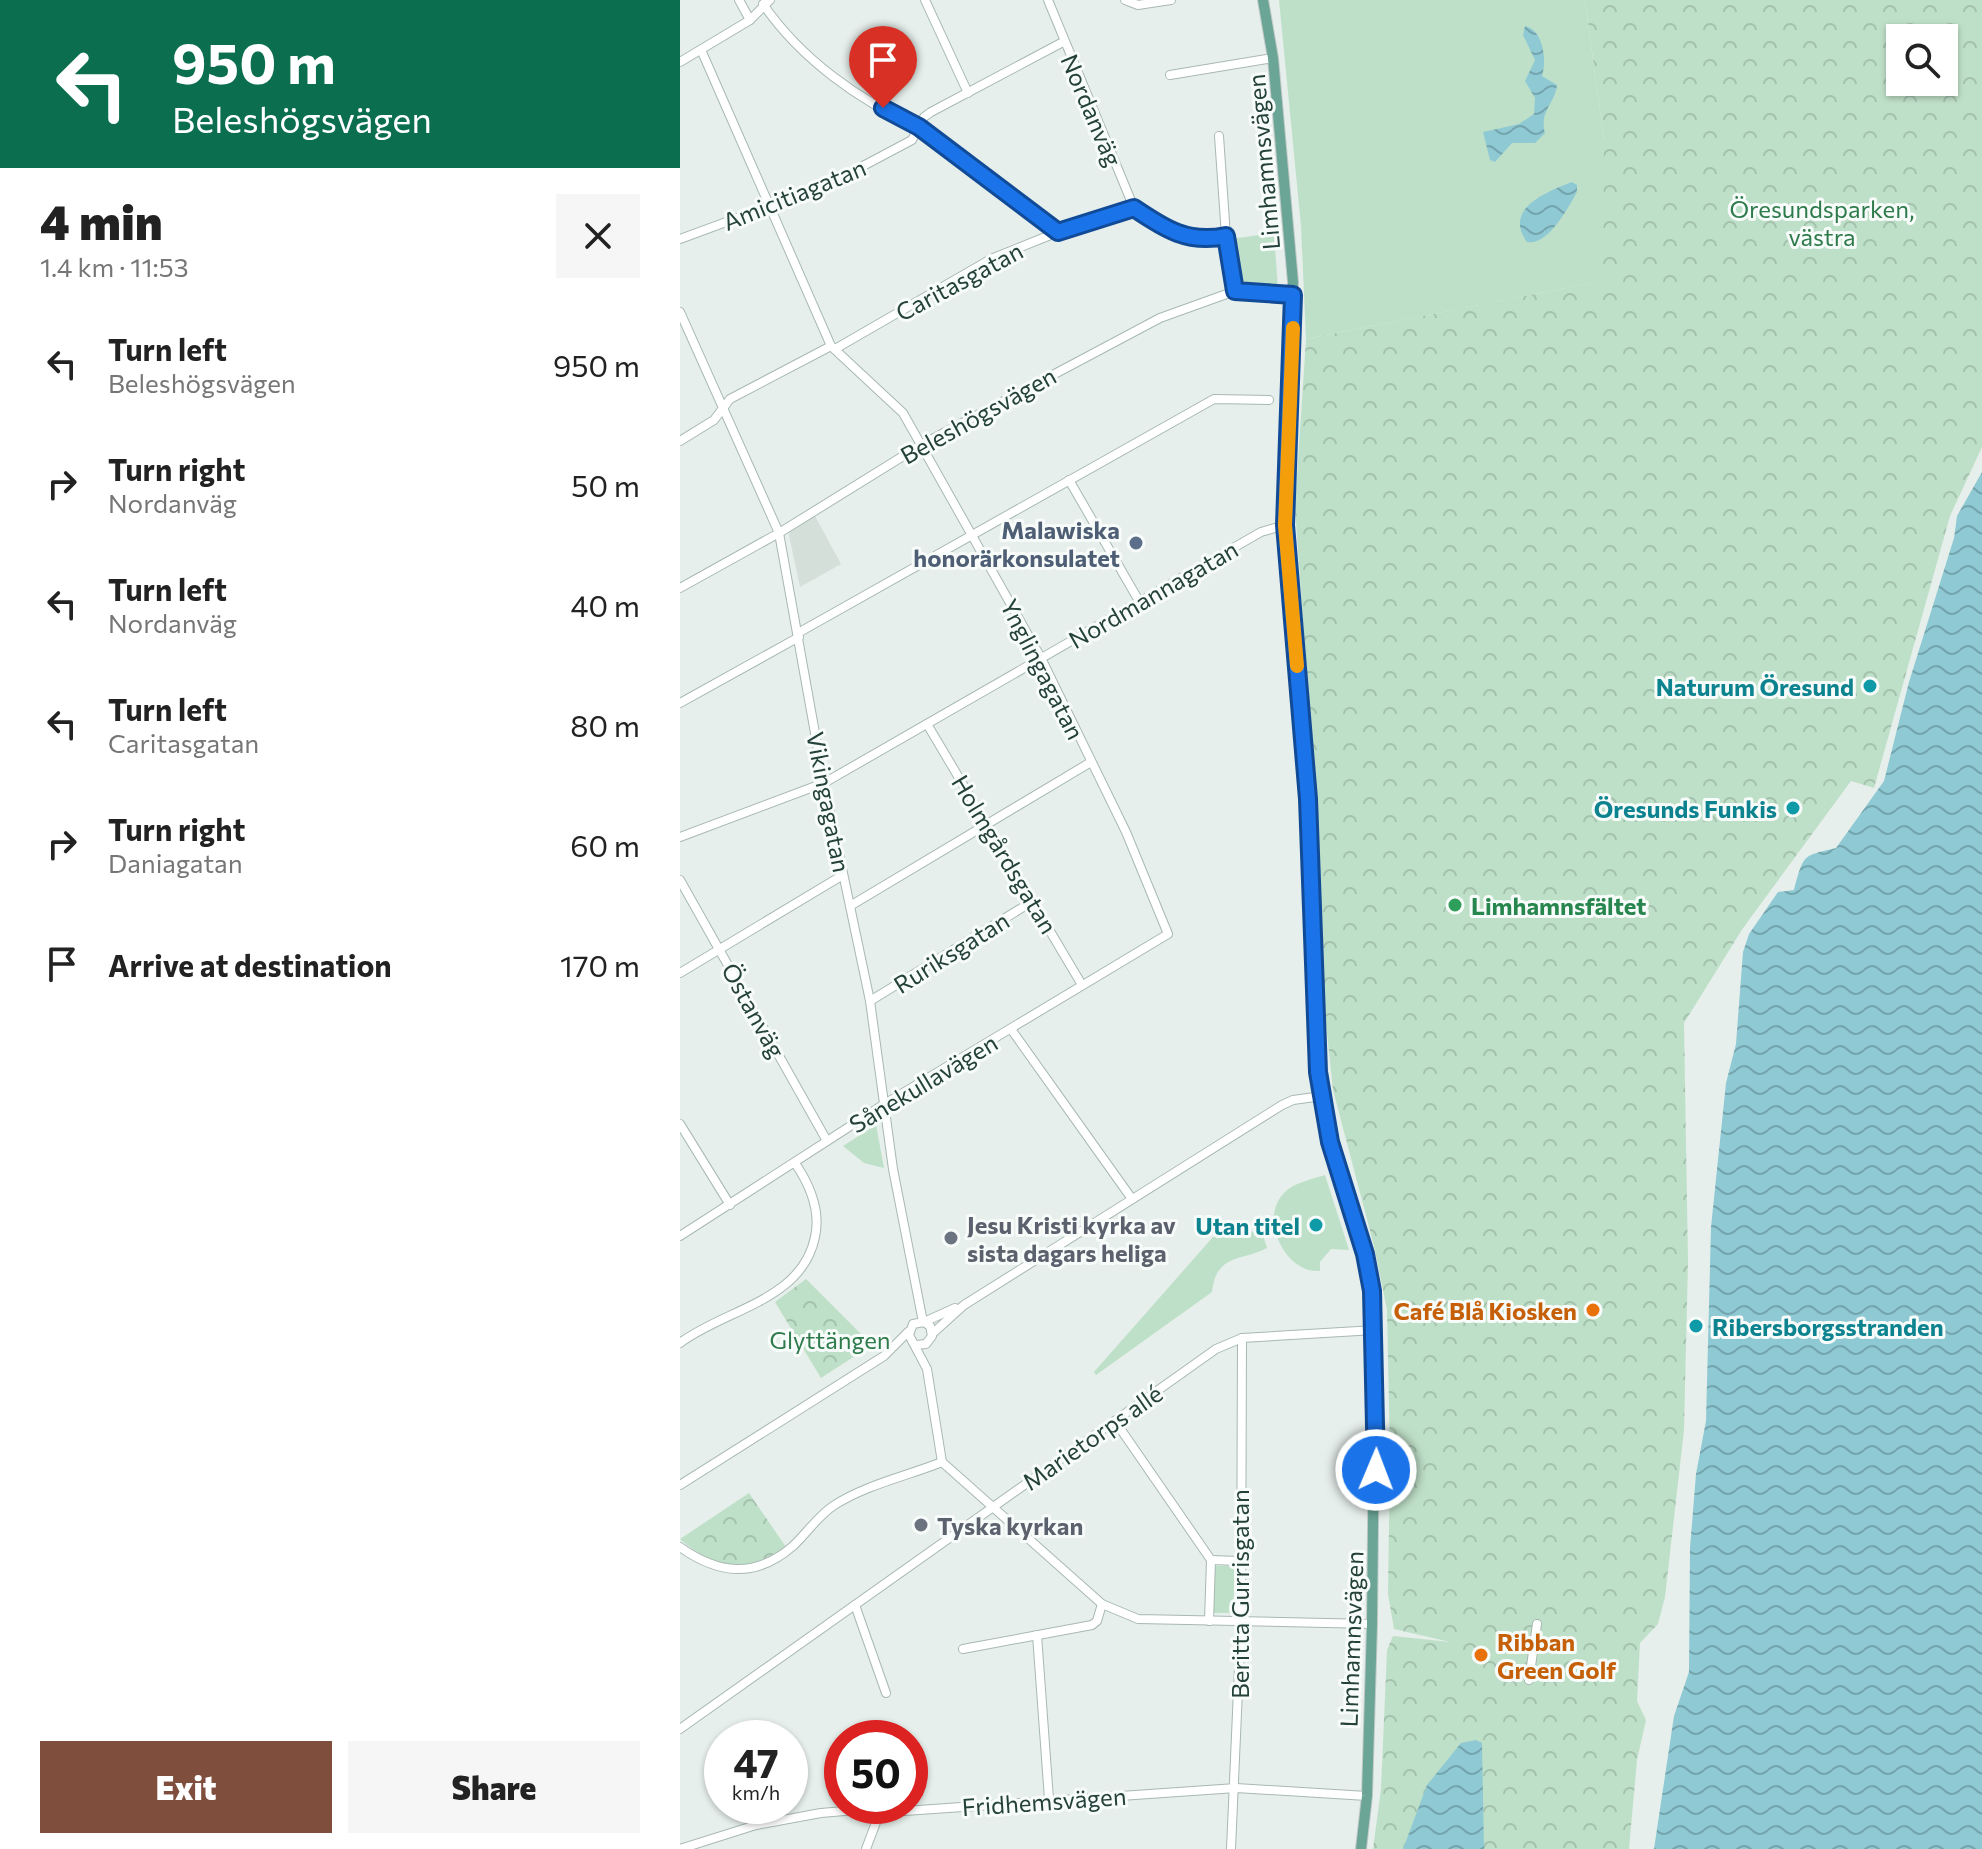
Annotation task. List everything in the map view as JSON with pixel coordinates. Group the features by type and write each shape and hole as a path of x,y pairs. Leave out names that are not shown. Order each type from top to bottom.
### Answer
{"main road":[{"name":"Limhamnsvägen","path":"1263,0 1273,58 1293,295 1285,525 1308,799 1322,1096 1335,1161 1365,1254 1375,1330 1372,1624 1367,1796 1361,1849"}],"street":[{"path":"739,0 750,20"},
{"path":"925,0 968,93"},
{"name":"Nordanväg","path":"1048,0 1134,208"},
{"path":"1125,0 1138,5 1171,0"},
{"path":"680,62 702,52 750,20 767,2 782,31 829,72 889,112 919,127 1058,232"},
{"name":"Amicitiagatan","path":"680,239 771,208 829,184 903,146 912,140 931,112 1063,42"},
{"path":"702,52 833,347"},
{"path":"1170,75 1273,58"},
{"path":"1219,136 1226,236 1235,291"},
{"path":"1134,208 1171,233 1207,240 1226,236"},
{"name":"Caritasgatan","path":"680,441 714,420 730,399 833,347 991,259 1058,232 1134,208"},
{"name":"Beleshögsvägen","path":"680,588 779,533 921,445 1160,318 1235,291 1293,295"},
{"name":"Vikingagatan","path":"680,312 779,533 824,783 870,1001 883,1105 919,1309 924,1322"},
{"name":"Ynglingagatan","path":"833,347 903,413 1041,658 1126,832 1168,934"},
{"path":"680,703 1214,399 1269,400"},
{"path":"1255,410 1256,400"},
{"path":"1069,480 1139,601"},
{"name":"Nordmannagatan","path":"680,837 824,783 1270,527 1285,525"},
{"name":"Holmgårdsgatan","path":"927,724 1082,985"},
{"path":"850,906 1091,762"},
{"path":"680,973 843,875"},
{"name":"Östanväg","path":"680,880 827,1141"},
{"name":"Ruriksgatan","path":"870,1001 1033,901"},
{"name":"Sånekullavägen","path":"680,1236 883,1105 1168,934"},
{"path":"1011,1029 1132,1199"},
{"path":"911,1328 964,1305 1282,1105 1322,1096"},
{"path":"680,1124 730,1205"},
{"path":"680,1343 766,1297 789,1282 807,1263 815,1239 817,1216 812,1195 795,1163"},
{"path":"680,1485 884,1356 931,1338 964,1305"},
{"path":"884,1356 911,1328 919,1309"},
{"path":"924,1322 931,1338 927,1369"},
{"path":"911,1328 927,1369 942,1462 1102,1604 1138,1619 1372,1624"},
{"name":"Marietorps allé","path":"680,1729 1216,1349 1242,1338 1375,1330"},
{"name":"Beritta Gurrisgatan","path":"1231,1849 1241,1622 1242,1338"},
{"path":"1115,1421 1211,1560 1209,1621"},
{"path":"680,1547 718,1569 756,1567 792,1546 832,1507 862,1491 942,1462"},
{"path":"1211,1560 1239,1561"},
{"path":"963,1649 1092,1625 1097,1621 1102,1604"},
{"path":"855,1605 886,1693"},
{"path":"1529,1680 1537,1624"},
{"path":"1037,1635 1049,1799"},
{"name":"Fridhemsvägen","path":"928,1809 1236,1788 1367,1796"},
{"name":"Fridhemsvägen","path":"680,1849 756,1825 824,1813"},
{"path":"866,1849 875,1824"}],"shaded area":[{"path":"815,516 841,564 800,587 789,535 792,528"}],"green space":[{"path":"1279,0 1585,0 1604,140 1607,280 1306,339 1301,226"},
{"name":"Öresundsparken, västra","path":"1585,0 1982,0 1982,447 1950,516 1874,788 1851,781 1743,928 1684,1023 1688,1262 1684,1430 1665,1597 1658,1624 1640,1643 1637,1701 1646,1720 1637,1760 1629,1849 1373,1849 1381,1789 1387,1650 1393,1636 1450,1642 1394,1629 1388,1594 1390,1455 1387,1310 1374,1246 1333,1090 1322,986 1316,806 1295,507 1306,339 1606,280 1606,274 1603,274 1604,140"},
{"path":"1274,233 1278,290 1238,287 1231,239"},
{"path":"876,1125 884,1168 864,1163 843,1146"},
{"path":"1325,1175 1349,1250 1331,1249 1320,1262 1320,1271 1307,1269 1286,1254 1275,1229 1274,1215 1277,1203 1285,1192"},
{"path":"1235,1231 1262,1232 1267,1248 1225,1264 1219,1270 1212,1292 1096,1375 1094,1372 1213,1237"},
{"name":"Glyttängen","path":"806,1279 872,1345 821,1378 775,1302"},
{"path":"749,1493 786,1547 757,1562 732,1565 706,1558 680,1539"},
{"path":"1214,1566 1235,1566 1233,1613 1213,1613"}],"water":[{"path":"1525,26 1540,40 1544,55 1542,76 1557,85 1556,92 1544,119 1545,133 1535,143 1512,143 1495,162 1490,160 1483,132 1519,124 1534,114 1535,98 1525,81 1535,60 1523,35"},
{"path":"1572,182 1577,185 1577,192 1550,232 1535,242 1527,242 1520,220 1524,210 1541,196"},
{"path":"1982,472 1982,1849 1654,1849 1674,1716 1689,1672 1690,1548 1696,1474 1706,1421 1711,1227 1726,1083 1736,1044 1743,952 1749,934 1778,892 1794,890 1806,858 1836,848 1884,781 1909,682 1954,538 1957,516"},
{"path":"1476,1740 1482,1743 1484,1849 1403,1849 1427,1785 1461,1743"}],"slow traffic":[{"path":"1293,328 1285,525 1297,666"}],"place":[{"name":"Malawiska honorärkonsulatet","path":"1136,543"},
{"name":"Naturum Öresund","path":"1870,686"},
{"name":"Öresunds Funkis","path":"1793,808"},
{"name":"Limhamnsfältet","path":"1455,905"},
{"name":"Utan titel","path":"1316,1225"},
{"name":"Jesu Kristi kyrka av sista dagars heliga","path":"951,1238"},
{"name":"Café Blå Kiosken","path":"1593,1310"},
{"name":"Ribersborgsstranden","path":"1696,1326"},
{"name":"Tyska kyrkan","path":"921,1525"},
{"name":"Ribban Green Golf","path":"1481,1655"}],"route":[{"path":"883,108 919,127 1058,232 1134,208 1171,233 1207,240 1226,236 1235,291 1293,295 1285,525 1308,799 1318,1072 1330,1142 1365,1254 1372,1291 1377,1405 1376,1470"}]}
